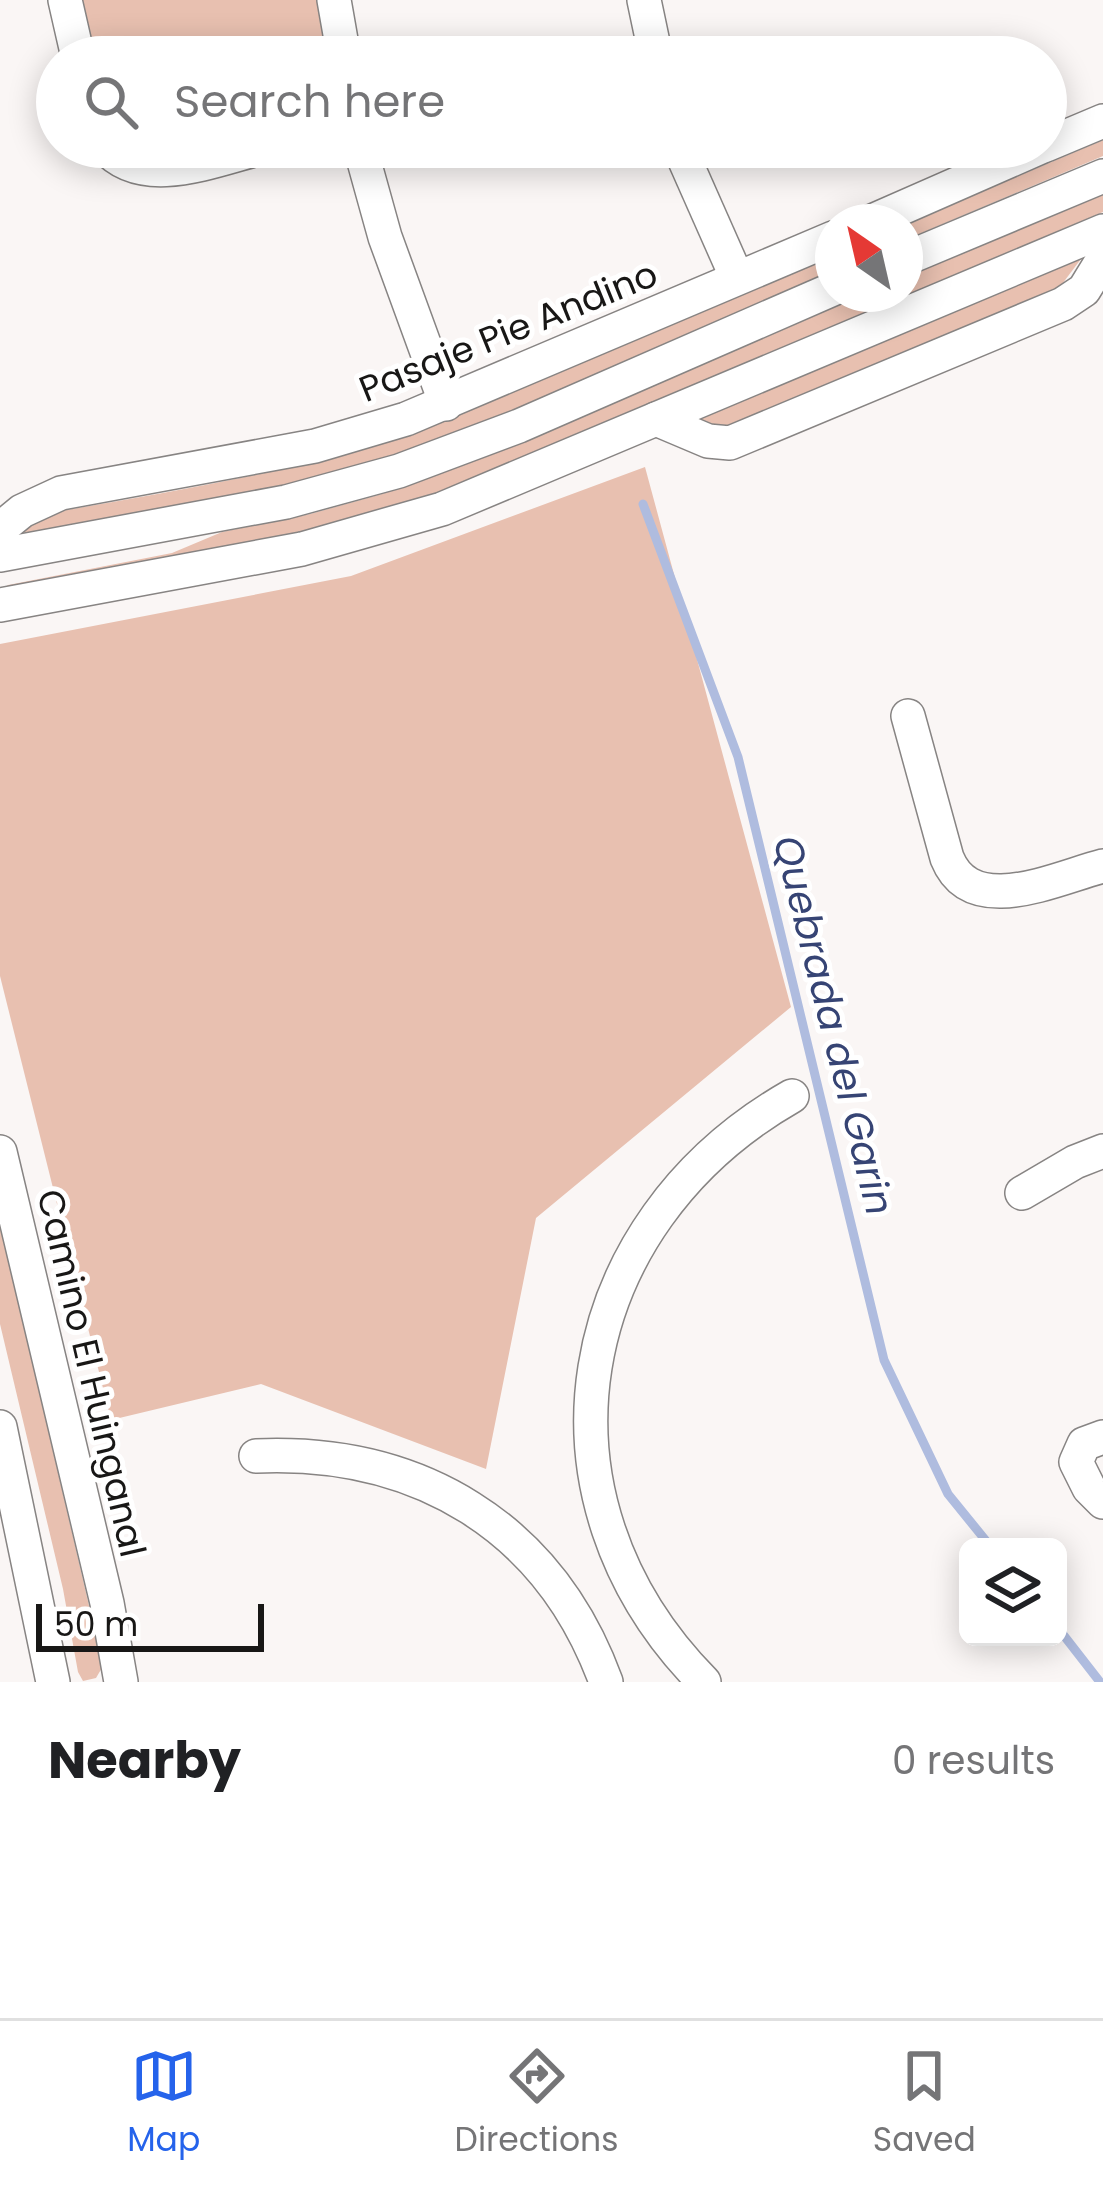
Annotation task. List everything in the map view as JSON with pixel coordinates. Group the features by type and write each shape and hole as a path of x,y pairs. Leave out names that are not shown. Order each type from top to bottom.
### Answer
{"street":[{"path":"65,0 73,36"},
{"path":"334,0 340,36"},
{"path":"644,0 652,36"},
{"path":"1067,136 1103,122"},
{"path":"360,168 446,404"},
{"path":"688,168 737,278"},
{"path":"910,204 993,168"},
{"path":"923,251 1103,176"},
{"path":"0,605 280,554 370,532 513,482 1103,231"},
{"name":"Pasaje Pie Andino","path":"0,529 22,511 61,494 315,446 446,404 815,246"},
{"path":"656,419 708,441 730,443 1063,304 1084,290 1103,259"},
{"path":"0,555 268,506 399,471 519,426 815,297"},
{"path":"908,716 947,858 959,879 979,891 1002,892 1103,866"},
{"path":"704,1682 650,1618 614,1546 594,1468 592,1387 609,1307 644,1233 693,1169 756,1117 791,1096"},
{"path":"1022,1193 1103,1151"},
{"name":"Camino El Huinganal","path":"0,1152 122,1682"},
{"path":"0,1427 53,1682"},
{"path":"1103,1437 1084,1444 1076,1456 1089,1487 1103,1502"},
{"path":"256,1456 333,1457 370,1464 407,1475 475,1510 533,1559 557,1588 578,1620 606,1682"}],"shaded area":[{"path":"78,0 318,0 324,36 86,36"},
{"path":"1103,140 1103,156 923,232 923,216 1037,168 1067,168 1067,155"},
{"path":"1103,194 1103,212 923,288 923,269"},
{"path":"1081,259 1053,296 733,431 688,424"},
{"path":"815,262 815,279 474,429 385,460 313,481 19,536 38,515 278,470 419,431"},
{"path":"824,312 867,312 507,470 388,509 271,540 0,591 8,585 172,553 222,532 382,494 517,445"},
{"path":"645,467 791,1007 536,1218 486,1469 261,1384 111,1420 0,976 0,644 351,576"},
{"path":"0,1223 103,1666 96,1678 83,1681 0,1324"}],"waterway":[{"name":"Quebrada del Garin","path":"643,504 738,757 884,1360 948,1494 984,1538"},
{"name":"Quebrada del Garin","path":"1067,1640 1100,1682"}]}
